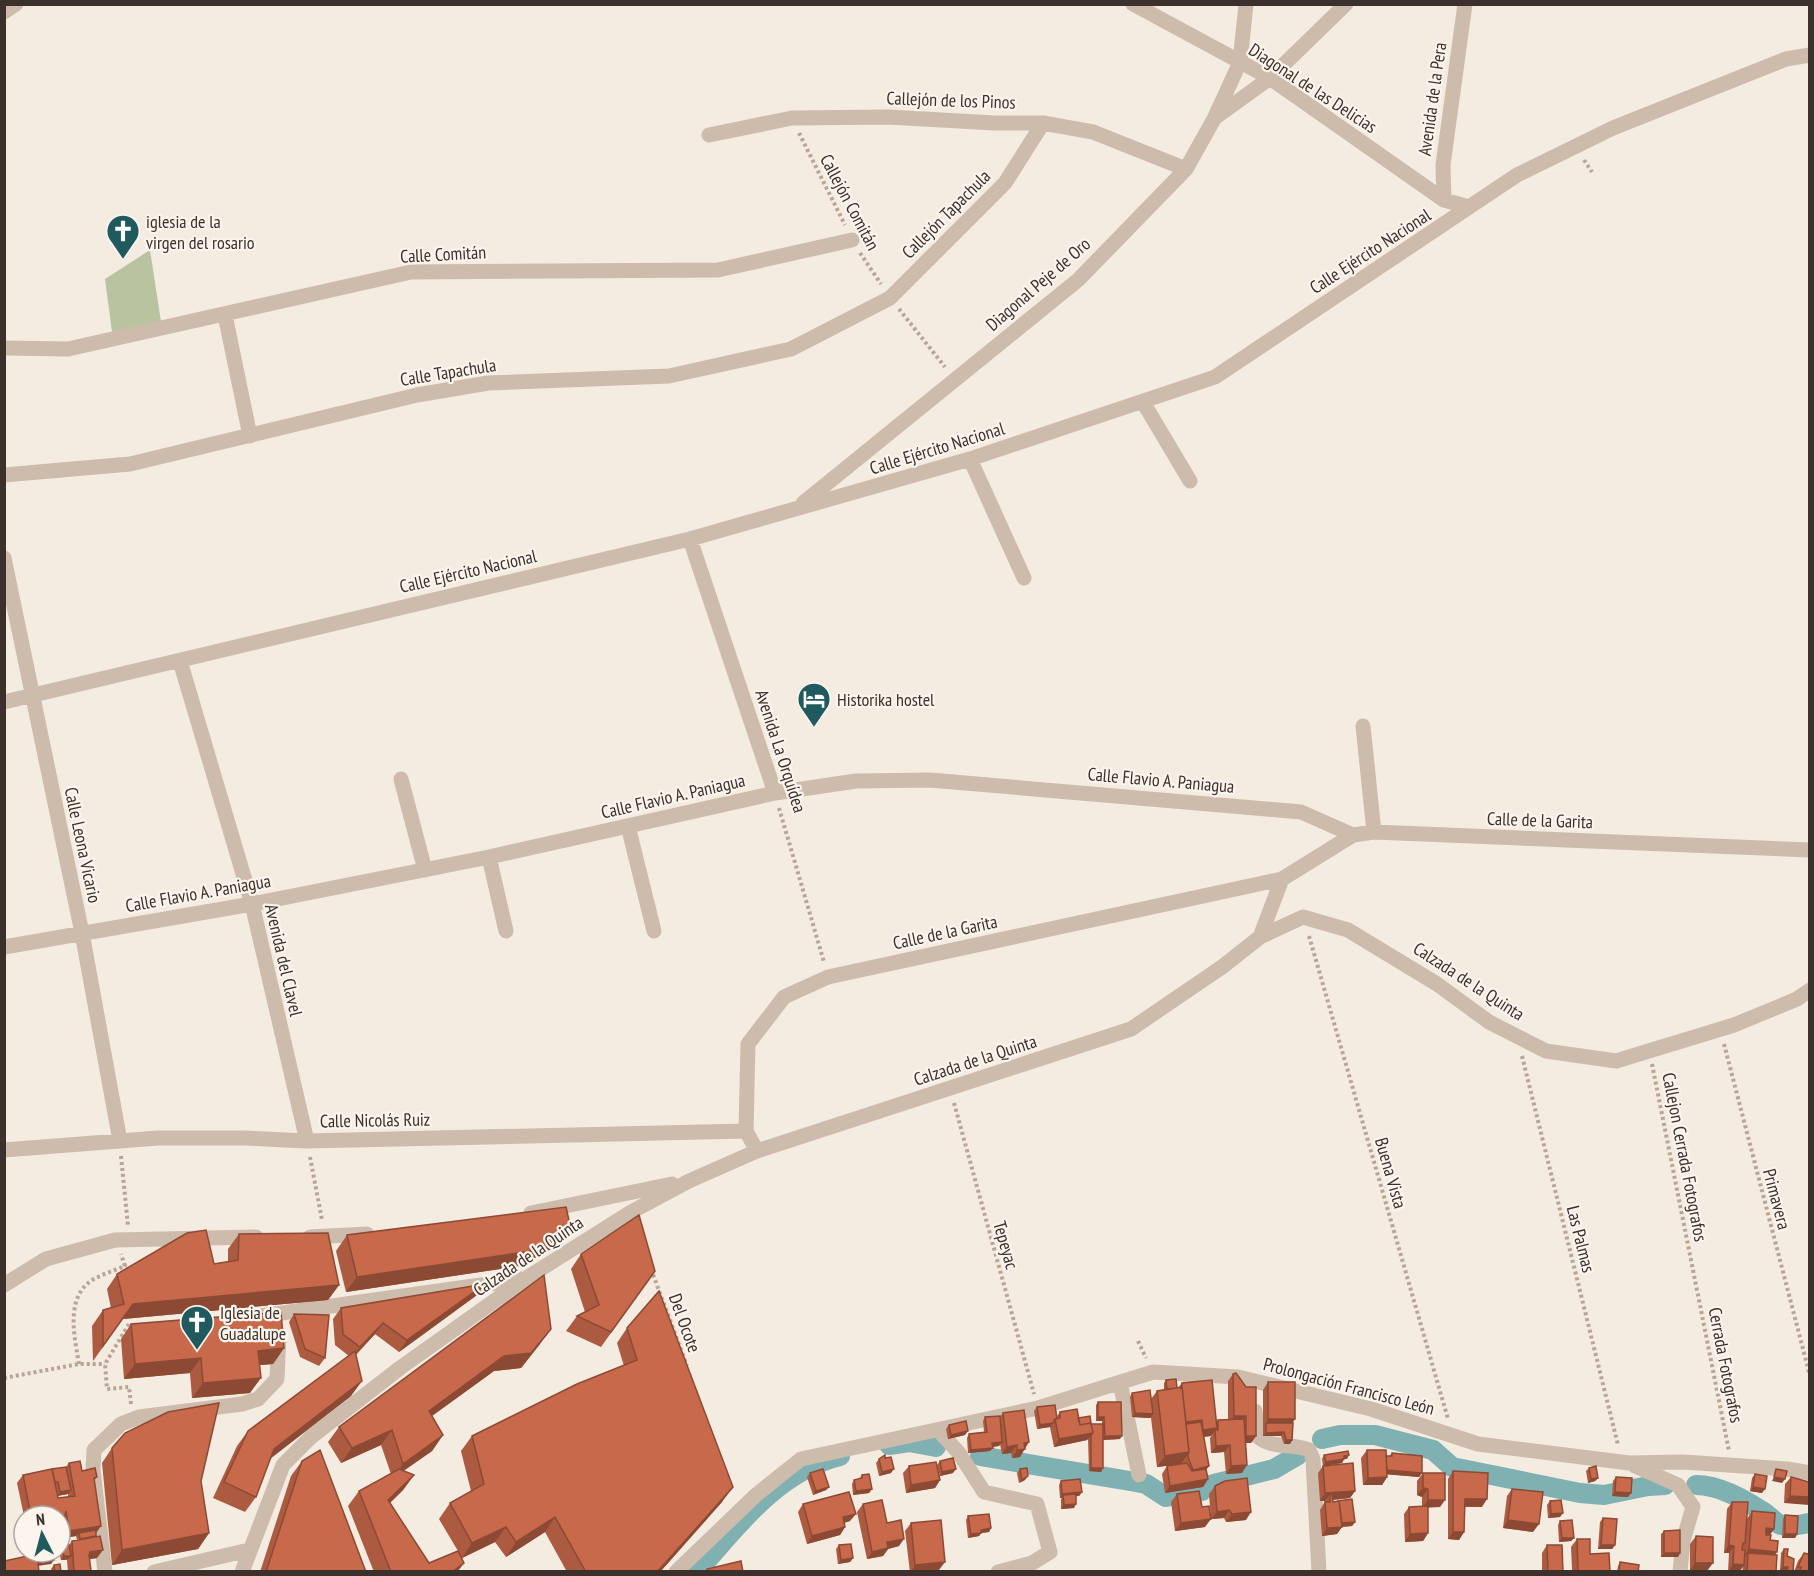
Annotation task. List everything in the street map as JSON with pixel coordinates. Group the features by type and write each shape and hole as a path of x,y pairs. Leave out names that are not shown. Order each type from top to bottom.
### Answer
{"street":[{"path":"4,12 16,4"},
{"name":"Diagonal de las Delicias","path":"1133,4 1270,78 1444,200 1469,207"},
{"name":"Diagonal Peje de Oro","path":"796,509 1078,280 1186,169 1214,119 1240,62 1246,4"},
{"path":"1214,119 1270,78 1346,4"},
{"name":"Avenida de la Pera","path":"1444,200 1443,165 1465,4"},
{"name":"Calle Ejército Nacional","path":"4,702 180,661 285,633 690,539 970,459 1215,377 1518,175 1613,128 1786,59 1809,55"},
{"name":"Callejón de los Pinos","path":"709,135 792,118 888,117 995,123 1043,123 1093,132 1186,169"},
{"name":"Callejón Tapachula","path":"890,298 1005,183 1043,123"},
{"name":"Calle Comitán","path":"4,348 68,349 225,315 299,295 411,272 718,270 852,240"},
{"name":"Calle Tapachula","path":"4,475 130,464 417,395 488,383 669,376 791,349 890,298"},
{"path":"225,315 250,436"},
{"path":"1143,402 1190,480"},
{"path":"970,459 1024,578"},
{"name":"Avenida La Orquídea","path":"690,539 775,793"},
{"name":"Calle Leona Vicario","path":"4,558 82,933 120,1141"},
{"name":"Avenida del Clavel","path":"180,661 252,904 307,1142"},
{"path":"1364,726 1374,832"},
{"path":"401,779 425,870"},
{"name":"Calle Flavio A. Paniagua","path":"4,947 252,904 489,857 775,793 856,781 930,780 1301,812 1353,835"},
{"path":"628,826 654,931"},
{"name":"Calle de la Garita","path":"746,1131 748,1044 784,997 828,977 1282,879 1353,835 1374,832 1809,850"},
{"path":"489,857 506,931"},
{"path":"1260,937 1282,879"},
{"name":"Calzada de la Quinta","path":"242,1572 283,1465 311,1437 400,1368 525,1279 631,1212 689,1181 757,1151 1131,1029 1222,967 1260,937 1305,917 1348,930 1385,950 1489,1022 1546,1051 1616,1061 1720,1029 1797,999 1809,990"},
{"path":"746,1131 757,1151"},
{"name":"Calle Nicolás Ruiz","path":"4,1150 120,1141 244,1138 307,1142 746,1131"},
{"path":"515,1216 689,1181"},
{"path":"290,1238 325,1238 383,1233"},
{"path":"4,1285 46,1259 123,1239 267,1237"},
{"path":"249,1317 525,1279"},
{"path":"105,1572 93,1470 94,1450 121,1424 132,1420 242,1404 258,1399 277,1379 280,1367 279,1314"},
{"name":"Prolongación Francisco León","path":"676,1572 756,1495 801,1460 1038,1408 1153,1372 1238,1377 1371,1409 1478,1444 1629,1463 1683,1462 1806,1476"},
{"path":"1253,1381 1255,1425 1258,1437 1266,1444 1297,1445 1309,1450 1313,1459 1319,1572"},
{"path":"1120,1382 1139,1475"},
{"path":"938,1430 959,1453 984,1492 1037,1504 1050,1552 1032,1563 998,1572"},
{"path":"1629,1463 1678,1485 1693,1507 1683,1541 1680,1572"},
{"path":"154,1572 249,1550"}],"path":[{"name":"Callejón Comitán","path":"792,118 852,240 890,298 955,380"},
{"name":"Avenida La Orquídea","path":"775,793 828,977"},
{"name":"Buena Vista","path":"1305,917 1313,953 1453,1436"},
{"name":"Primavera","path":"1720,1029 1809,1376"},
{"name":"Las Palmas","path":"1517,1036 1618,1448"},
{"name":"Callejon Cerrada Fotografos","path":"1648,1052 1656,1079 1694,1268"},
{"name":"Tepeyac","path":"951,1088 962,1136 1038,1408"},
{"path":"79,1364 74,1333 77,1295 88,1282 125,1266 120,1141"},
{"path":"307,1142 325,1238"},
{"name":"Del Ocote","path":"651,1268 688,1368"},
{"name":"Cerrada Fotografos","path":"1694,1268 1731,1467"},
{"path":"129,1324 105,1364 107,1389 129,1387 132,1420"},
{"path":"4,1378 79,1364 105,1364"}],"green space":[{"path":"150,250 161,322 112,332 105,279"}],"building":[{"path":"566,1207 571,1229 531,1251 357,1277 347,1235"},
{"path":"639,1215 655,1271 611,1332 577,1316 599,1305 581,1254"},
{"path":"206,1230 214,1264 238,1260 239,1234 328,1233 339,1285 133,1304 103,1346 103,1310 124,1304 117,1274 187,1233"},
{"path":"544,1275 551,1329 531,1353 504,1356 429,1411 443,1435 403,1464 392,1430 352,1448 339,1427"},
{"path":"485,1284 407,1340 383,1323 360,1347 343,1334 341,1308"},
{"path":"659,1291 733,1487 657,1572 586,1572 555,1517 516,1542 506,1527 472,1543 450,1503 484,1484 472,1436 577,1384 637,1360 627,1328"},
{"name":"Iglesia de Guadalupe","path":"281,1312 284,1348 258,1351 261,1378 203,1383 201,1358 135,1364 131,1324"},
{"path":"294,1314 329,1315 325,1358 305,1349"},
{"path":"355,1351 362,1381 274,1449 256,1497 224,1482 248,1431"},
{"path":"1236,1373 1246,1387 1256,1387 1256,1436 1246,1436 1246,1416 1234,1416 1233,1374"},
{"path":"1176,1379 1177,1388 1167,1389 1166,1380"},
{"path":"1212,1380 1217,1428 1203,1430 1202,1420 1186,1422 1181,1388 1182,1383"},
{"path":"1268,1382 1295,1382 1295,1419 1268,1419"},
{"path":"1182,1387 1189,1452 1165,1456 1157,1391"},
{"path":"1150,1390 1153,1414 1135,1413 1132,1393"},
{"path":"1098,1402 1121,1402 1122,1436 1105,1436 1104,1417 1098,1417"},
{"path":"219,1403 201,1481 209,1533 122,1550 112,1448 125,1433 168,1412"},
{"path":"1055,1405 1057,1419 1053,1423 1040,1425 1037,1407"},
{"path":"1077,1409 1080,1425 1091,1423 1093,1433 1059,1439 1055,1419 1060,1418 1060,1412"},
{"path":"1024,1410 1029,1442 1024,1443 1025,1449 1017,1450 1017,1445 1007,1447 1003,1413"},
{"path":"1000,1416 1002,1442 992,1443 993,1448 971,1450 969,1434 987,1432 985,1417"},
{"path":"1090,1416 1091,1423 1080,1425 1078,1418"},
{"path":"1244,1419 1247,1465 1231,1466 1230,1445 1216,1446 1215,1430 1218,1430 1218,1420"},
{"path":"966,1421 968,1431 951,1435 949,1425"},
{"path":"1201,1422 1209,1466 1193,1470 1188,1457 1186,1424"},
{"path":"1266,1423 1293,1423 1292,1440 1286,1440 1284,1432 1266,1433"},
{"path":"1091,1424 1103,1424 1103,1468 1091,1468 1091,1435 1093,1433"},
{"path":"320,1450 366,1572 266,1572 302,1461"},
{"path":"1367,1450 1386,1450 1387,1477 1368,1478"},
{"path":"1348,1451 1349,1455 1344,1456 1344,1459 1326,1462 1324,1455"},
{"path":"1392,1453 1422,1456 1422,1473 1387,1470 1386,1456 1392,1456"},
{"path":"885,1455 885,1458 891,1457 894,1469 882,1472 879,1459"},
{"path":"953,1458 956,1469 942,1472 940,1461"},
{"path":"80,1461 82,1471 95,1468 97,1477 94,1478 101,1526 72,1531 72,1504 29,1504 23,1475 52,1469 58,1498 75,1496 69,1463"},
{"path":"936,1462 940,1480 911,1485 909,1466"},
{"path":"1187,1463 1192,1471 1206,1469 1208,1479 1170,1486 1167,1466"},
{"path":"1353,1463 1355,1491 1325,1493 1323,1466"},
{"path":"1596,1466 1598,1478 1591,1479 1589,1468"},
{"path":"66,1467 71,1490 60,1492 52,1469"},
{"path":"1027,1468 1028,1476 1022,1480 1020,1469"},
{"path":"399,1469 414,1475 388,1500 429,1563 458,1551 464,1563 452,1572 391,1572 359,1491"},
{"path":"823,1469 829,1487 816,1491 810,1473"},
{"path":"1776,1469 1787,1471 1785,1479 1774,1477"},
{"path":"1453,1471 1488,1473 1487,1499 1465,1499 1464,1532 1453,1532"},
{"path":"1423,1473 1445,1473 1445,1500 1428,1500 1428,1489 1423,1488"},
{"path":"869,1474 872,1489 856,1491 854,1480"},
{"path":"1755,1474 1767,1476 1765,1489 1753,1487"},
{"path":"1616,1477 1632,1478 1631,1493 1615,1492"},
{"path":"1791,1477 1809,1482 1809,1497 1790,1496"},
{"path":"1247,1478 1251,1512 1232,1514 1229,1510 1217,1512 1215,1486 1225,1481"},
{"path":"1080,1479 1082,1492 1062,1494 1061,1481"},
{"path":"1512,1489 1543,1492 1539,1524 1508,1520"},
{"path":"1199,1491 1202,1507 1209,1506 1211,1519 1181,1523 1177,1494"},
{"path":"849,1492 856,1514 843,1517 845,1527 812,1536 803,1504"},
{"path":"1076,1494 1076,1504 1064,1505 1063,1495"},
{"path":"1330,1494 1332,1494 1333,1502 1339,1501 1342,1527 1327,1528 1325,1502 1330,1502"},
{"path":"1352,1499 1355,1522 1342,1523 1339,1501 1337,1501"},
{"path":"882,1500 887,1523 901,1520 904,1539 887,1542 888,1548 872,1552 863,1504"},
{"path":"1561,1500 1563,1513 1551,1514 1550,1501"},
{"path":"1732,1502 1748,1502 1745,1543 1743,1543 1742,1550 1745,1550 1744,1565 1733,1564 1734,1546 1729,1545"},
{"path":"1428,1506 1428,1533 1410,1534 1409,1507"},
{"path":"1752,1511 1775,1513 1774,1529 1766,1528 1766,1535 1771,1535 1770,1540 1778,1541 1777,1552 1749,1549"},
{"path":"989,1514 991,1528 981,1530 981,1533 971,1534 968,1516"},
{"path":"1785,1515 1798,1516 1797,1534 1785,1534"},
{"path":"1603,1518 1617,1519 1615,1545 1601,1545"},
{"path":"941,1520 945,1562 915,1565 911,1523"},
{"path":"1572,1520 1574,1538 1562,1538 1560,1521"},
{"path":"96,1530 96,1536 80,1539 79,1533"},
{"path":"1680,1530 1680,1553 1664,1553 1664,1531"},
{"path":"100,1536 103,1550 90,1552 91,1571 74,1572 72,1541"},
{"path":"1696,1536 1713,1537 1713,1563 1695,1563"},
{"path":"1577,1539 1590,1539 1590,1554 1609,1553 1610,1572 1578,1572"},
{"path":"851,1544 853,1558 841,1560 839,1545"},
{"path":"1547,1545 1562,1545 1563,1572 1548,1572"},
{"path":"1784,1549 1788,1549 1787,1556 1794,1559 1793,1572 1787,1572 1788,1567 1783,1567"},
{"path":"1748,1553 1777,1555 1776,1572 1747,1572"},
{"path":"1804,1553 1809,1554 1809,1572 1800,1572 1801,1567 1798,1567"},
{"path":"12,1559 12,1564 38,1564 39,1572 4,1572 4,1561"},
{"path":"741,1561 743,1572 707,1572 707,1569"},
{"path":"1620,1562 1639,1565 1638,1572 1619,1572"},
{"path":"60,1564 61,1572 55,1572 54,1565"}],"waterway":[{"path":"1322,1439 1340,1435 1375,1435 1433,1450 1452,1467 1580,1493 1604,1495 1665,1485"},
{"path":"889,1445 909,1442 936,1447"},
{"path":"980,1456 1146,1484 1166,1497 1202,1491 1206,1486 1274,1469 1298,1455"},
{"path":"697,1572 743,1519 778,1487 818,1463 840,1456"},
{"path":"1696,1485 1713,1487 1730,1494 1762,1511 1781,1525 1810,1523"}],"place":[{"name":"iglesia de la virgen del rosario","path":"123,260"},
{"name":"Historika hostel","path":"814,728"},
{"name":"Iglesia de Guadalupe","path":"197,1351"}]}
